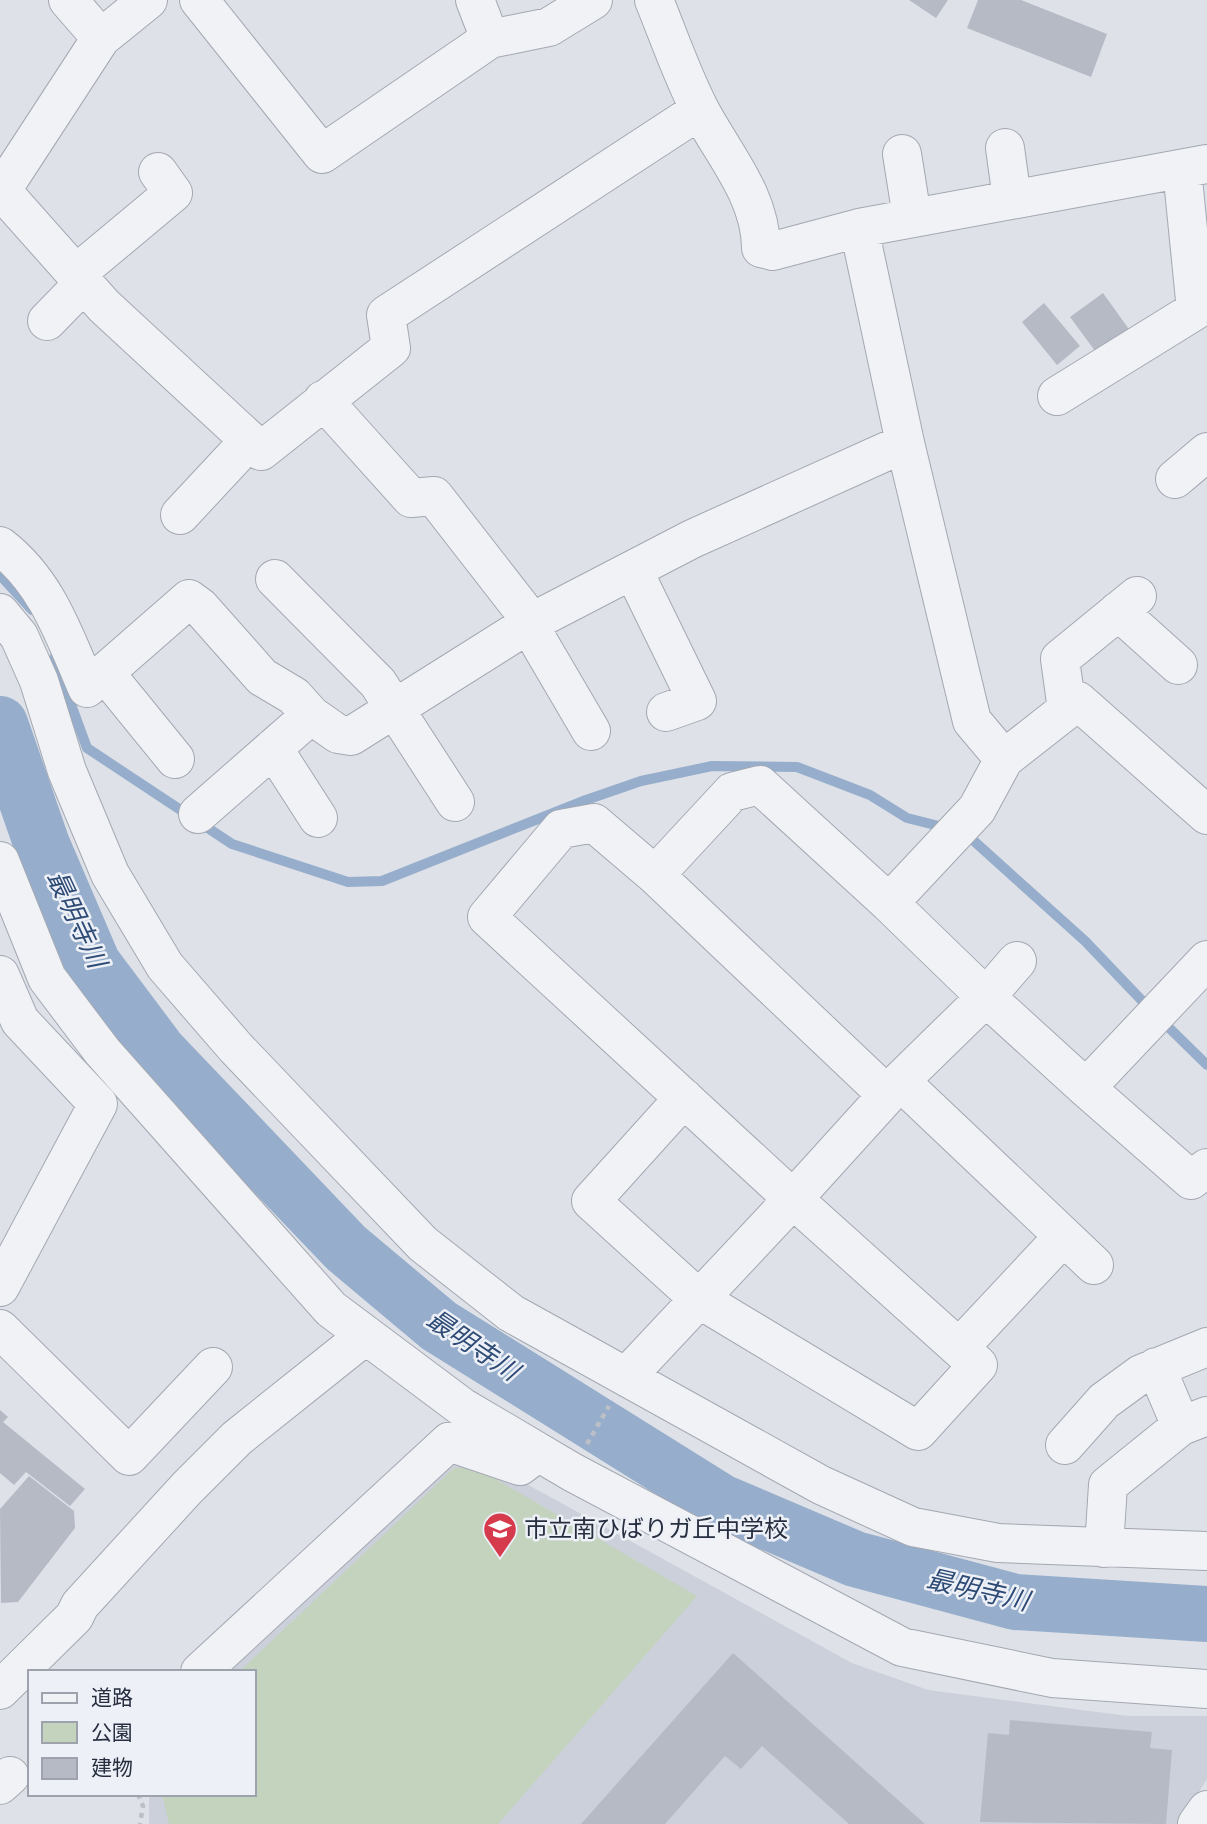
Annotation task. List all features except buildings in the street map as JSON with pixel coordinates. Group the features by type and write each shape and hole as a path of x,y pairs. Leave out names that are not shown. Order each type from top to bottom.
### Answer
{"street":[{"path":"68,0 101,38"},
{"path":"148,0 101,38 1,192 80,278 261,451 391,348 386,315 700,110"},
{"path":"199,0 322,154 490,39 549,27 593,0"},
{"path":"475,0 490,39"},
{"path":"654,0 700,110 744,183 761,234 754,261 773,251 859,228 1195,167 1196,310 1057,396"},
{"path":"1005,148 1012,199"},
{"path":"902,153 912,217"},
{"path":"47,321 80,278 173,193 158,172"},
{"path":"859,228 905,443 972,721 1004,759"},
{"path":"323,400 411,498 434,496 532,622 533,632 591,731"},
{"path":"1175,479 1202,439"},
{"path":"180,515 249,441"},
{"path":"0,546 21,562 47,597 86,688 189,599 200,607 262,677 294,696 311,715 338,734 351,736 532,622 692,539 905,443"},
{"path":"633,570 692,705"},
{"path":"275,579 378,683 455,802"},
{"path":"1067,710 1060,659 1127,604 1178,665"},
{"path":"0,613 19,636 39,681 67,771 110,874 164,966 236,1048 423,1244 511,1313 620,1388 913,1527 998,1543 1207,1551"},
{"path":"105,673 174,758"},
{"path":"889,903 977,809 1004,759 1078,701 1207,815"},
{"path":"198,814 311,715"},
{"path":"273,748 318,818"},
{"path":"655,875 732,792 760,785 889,903 986,997 1191,1180 1207,1168"},
{"path":"684,1098 591,1201 699,1299 918,1431 978,1365 487,917 561,829 594,823 1094,1265"},
{"path":"0,862 47,978 102,1051 331,1309 461,1407 537,1453 902,1647 1052,1678 1207,1689"},
{"path":"1086,1088 1207,960"},
{"path":"620,1388 893,1088 986,997 1017,961"},
{"path":"0,975 10,1011 98,1104 0,1287"},
{"path":"959,1348 1062,1238"},
{"path":"0,1329 129,1456 214,1367"},
{"path":"0,1690 74,1617 80,1605 151,1527 237,1438 366,1335"},
{"path":"1065,1445 1104,1401 1140,1374 1207,1347"},
{"path":"1104,1548 1108,1485 1194,1421 1156,1367"},
{"path":"202,1670 449,1442 520,1466 537,1453"},
{"path":"1197,1824 1207,1810"}],"path":[{"path":"585,1448 620,1388"},
{"path":"139,1796 143,1806 140,1824"}],"shaded area":[{"name":"市立南ひばりガ丘中学校","path":"474,1455 852,1663 928,1690 1128,1716 1207,1716 1207,1779 1179,1824 149,1824 149,1796 256,1796 256,1670 216,1670 450,1456"}],"green space":[{"path":"475,1467 697,1596 498,1824 169,1824 162,1796 256,1796 256,1670 241,1670 454,1468"}],"waterway":[{"path":"0,575 32,610"},
{"path":"54,658 87,748 232,844 348,882 382,881 586,800 641,781 712,766 797,767 870,795 907,818 947,828"},
{"name":"最明寺川","path":"0,724 42,845 93,964 159,1052 346,1248 439,1326 721,1502 855,1559 1015,1602 1207,1614"},
{"path":"965,833 1085,941 1149,1008"},
{"path":"1160,1019 1207,1065"}],"place":[{"name":"市立南ひばりガ丘中学校","path":"500,1559"}]}
